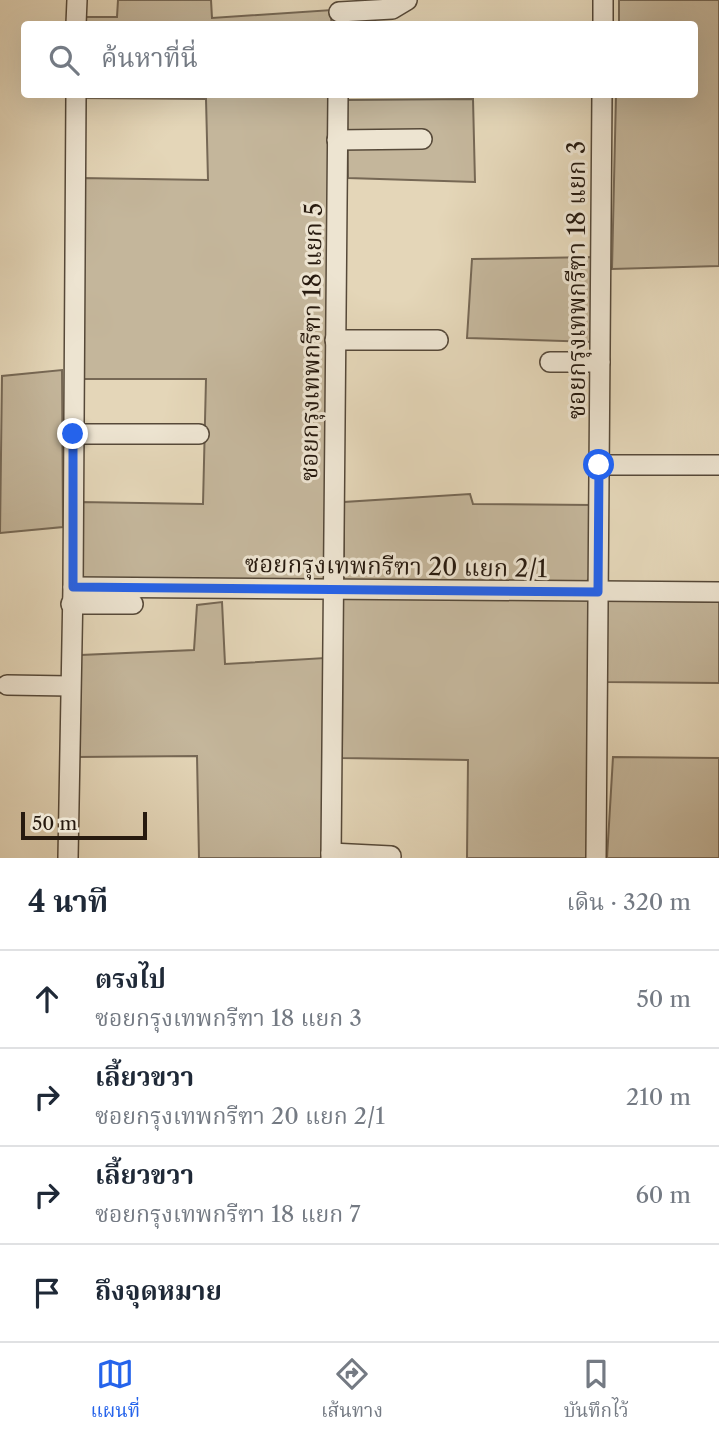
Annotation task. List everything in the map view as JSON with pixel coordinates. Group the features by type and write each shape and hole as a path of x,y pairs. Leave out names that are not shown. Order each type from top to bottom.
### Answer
{"street":[{"path":"76,21 77,0"},
{"path":"339,12 392,9 407,0"},
{"path":"603,0 603,21"},
{"path":"68,858 76,98"},
{"name":"ซอยกรุงเทพกรีฑา 18 แยก 5","path":"331,855 338,98"},
{"name":"ซอยกรุงเทพกรีฑา 18 แยก 3","path":"596,858 602,98"},
{"path":"338,140 422,139"},
{"path":"335,340 438,340"},
{"path":"550,362 600,362"},
{"path":"73,434 199,434"},
{"path":"599,465 719,465"},
{"name":"ซอยกรุงเทพกรีฑา 20 แยก 2/1","path":"72,595 333,589 719,592"},
{"path":"72,595 133,604"},
{"path":"7,685 70,686"},
{"path":"55,858 56,806"},
{"path":"331,855 391,856"}],"shaded area":[{"path":"118,0 211,0 212,18 332,10 331,21 82,21 82,17 117,17"},
{"path":"619,0 719,0 719,266 612,269 616,98 698,98 698,21 619,21"},
{"path":"80,98 332,98 329,582 78,580 80,502 203,504 206,379 80,379 81,178 208,180 206,99"},
{"path":"473,99 475,182 348,178 347,100"},
{"path":"594,257 594,342 467,338 472,259"},
{"path":"62,370 63,527 0,533 2,376"},
{"path":"470,494 473,504 592,505 593,574 583,586 344,582 344,502"},
{"path":"343,595 593,599 592,858 467,858 468,760 342,758"},
{"path":"607,600 719,602 719,683 607,682"},
{"path":"222,602 225,664 325,658 322,858 199,858 197,756 76,757 81,655 194,650 197,605"},
{"path":"613,757 719,758 719,858 607,858"}],"route":[{"path":"73,434 73,587 598,592 599,465"}]}
